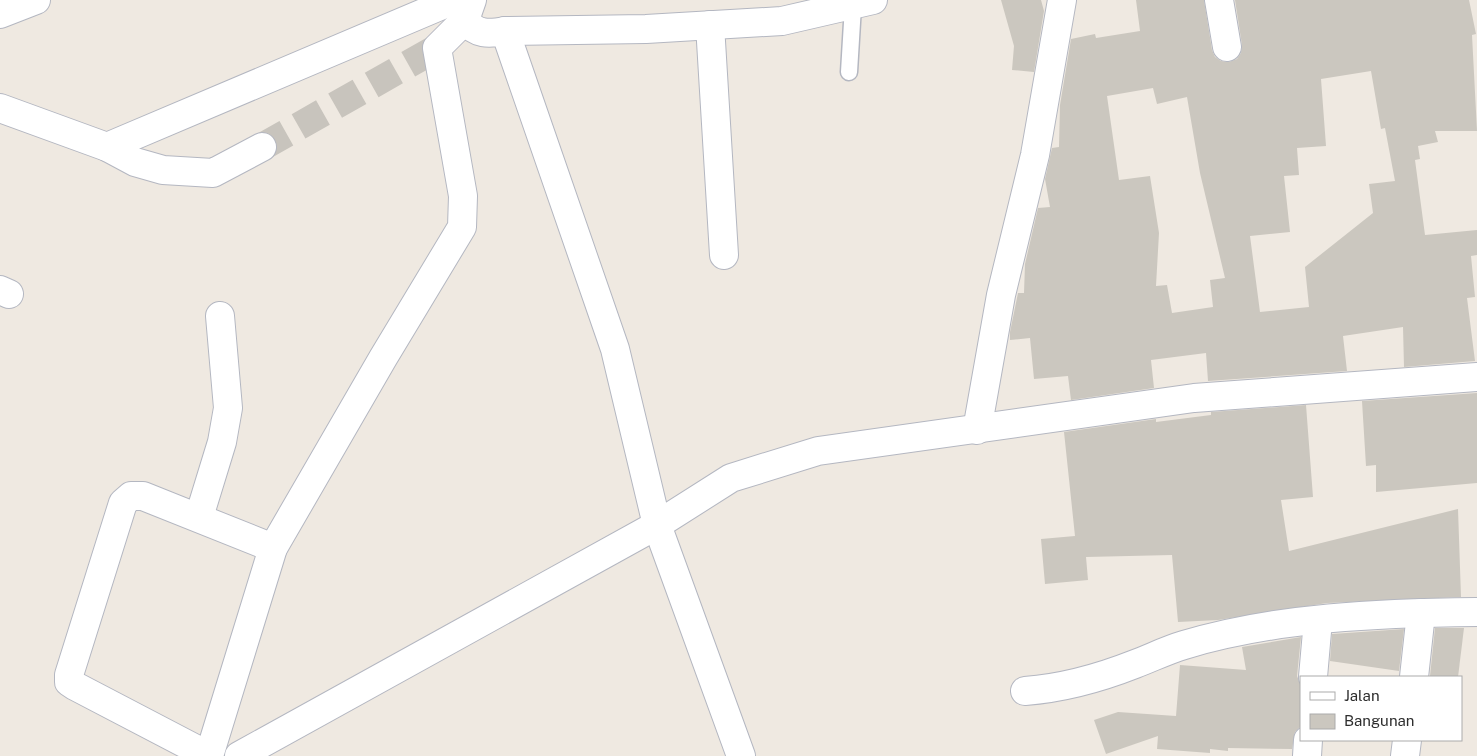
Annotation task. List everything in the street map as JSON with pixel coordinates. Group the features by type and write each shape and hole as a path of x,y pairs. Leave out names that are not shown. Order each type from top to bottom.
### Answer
{"street":[{"path":"0,14 36,0"},
{"path":"976,430 1002,295 1035,155 1062,0"},
{"path":"1219,0 1227,47"},
{"path":"464,7 475,30 487,34 505,31 646,29 782,21 863,3"},
{"path":"107,147 464,7"},
{"path":"273,548 143,496 131,496 123,503 69,682 209,756 273,548 383,358 462,227 463,196 437,48 464,7"},
{"path":"710,25 724,255"},
{"path":"505,31 615,349 657,526 742,756"},
{"path":"0,108 107,147 135,162 163,170 213,173 262,148"},
{"path":"199,517 222,442 228,408 220,316"},
{"path":"239,756 657,526 731,478 818,452 1194,398 1477,377"},
{"path":"1024,691 1056,689 1072,685 1184,645 1273,624 1421,612 1477,612"},
{"path":"1414,676 1421,612"},
{"path":"1314,676 1318,620"},
{"path":"1307,756 1308,741"},
{"path":"1405,756 1407,741"}],"lane":[{"path":"849,72 863,3"}],"building":[{"path":"1001,0 1041,0 1044,11 1034,72 1012,70 1014,46"},
{"path":"1136,0 1204,0 1212,50 1215,57 1221,61 1229,62 1237,59 1241,53 1242,45 1235,0 1469,0 1476,34 1472,35 1477,131 1435,131 1438,142 1418,146 1420,159 1415,160 1425,235 1477,230 1477,255 1471,256 1475,297 1467,298 1475,361 1404,367 1403,327 1343,336 1347,371 1208,381 1206,353 1151,360 1154,388 1071,400 1068,376 1034,379 1030,338 1010,340 1010,332 1018,293 1024,293 1025,264 1038,208 1050,207 1045,179 1052,148 1059,147 1060,105 1071,39 1095,34 1096,38 1140,31","holes":["1371,71 1381,129 1385,128 1395,181 1369,184 1373,213 1305,267 1309,307 1260,312 1250,236 1290,232 1284,176 1299,175 1297,148 1326,146 1321,79","1153,88 1157,104 1187,97 1200,173 1225,278 1210,280 1213,307 1172,313 1167,285 1156,286 1159,233 1150,176 1119,180 1107,96"]},
{"path":"1477,393 1477,483 1376,492 1376,465 1366,466 1362,401"},
{"path":"1306,405 1313,497 1281,500 1289,551 1458,509 1461,597 1327,603 1218,620 1178,622 1172,555 1086,557 1088,580 1045,584 1041,539 1075,536 1064,432 1156,419 1156,422 1211,415 1211,412"},
{"path":"1435,628 1464,628 1458,676 1430,676"},
{"path":"1404,629 1399,671 1330,661 1332,634"},
{"path":"1301,637 1297,676 1300,684 1300,727 1295,732 1292,749 1228,748 1228,751 1210,749 1210,753 1157,749 1158,736 1106,754 1094,720 1118,712 1176,716 1180,665 1246,670 1242,647"}],"tunnel":[{"path":"262,147 437,48"}]}
